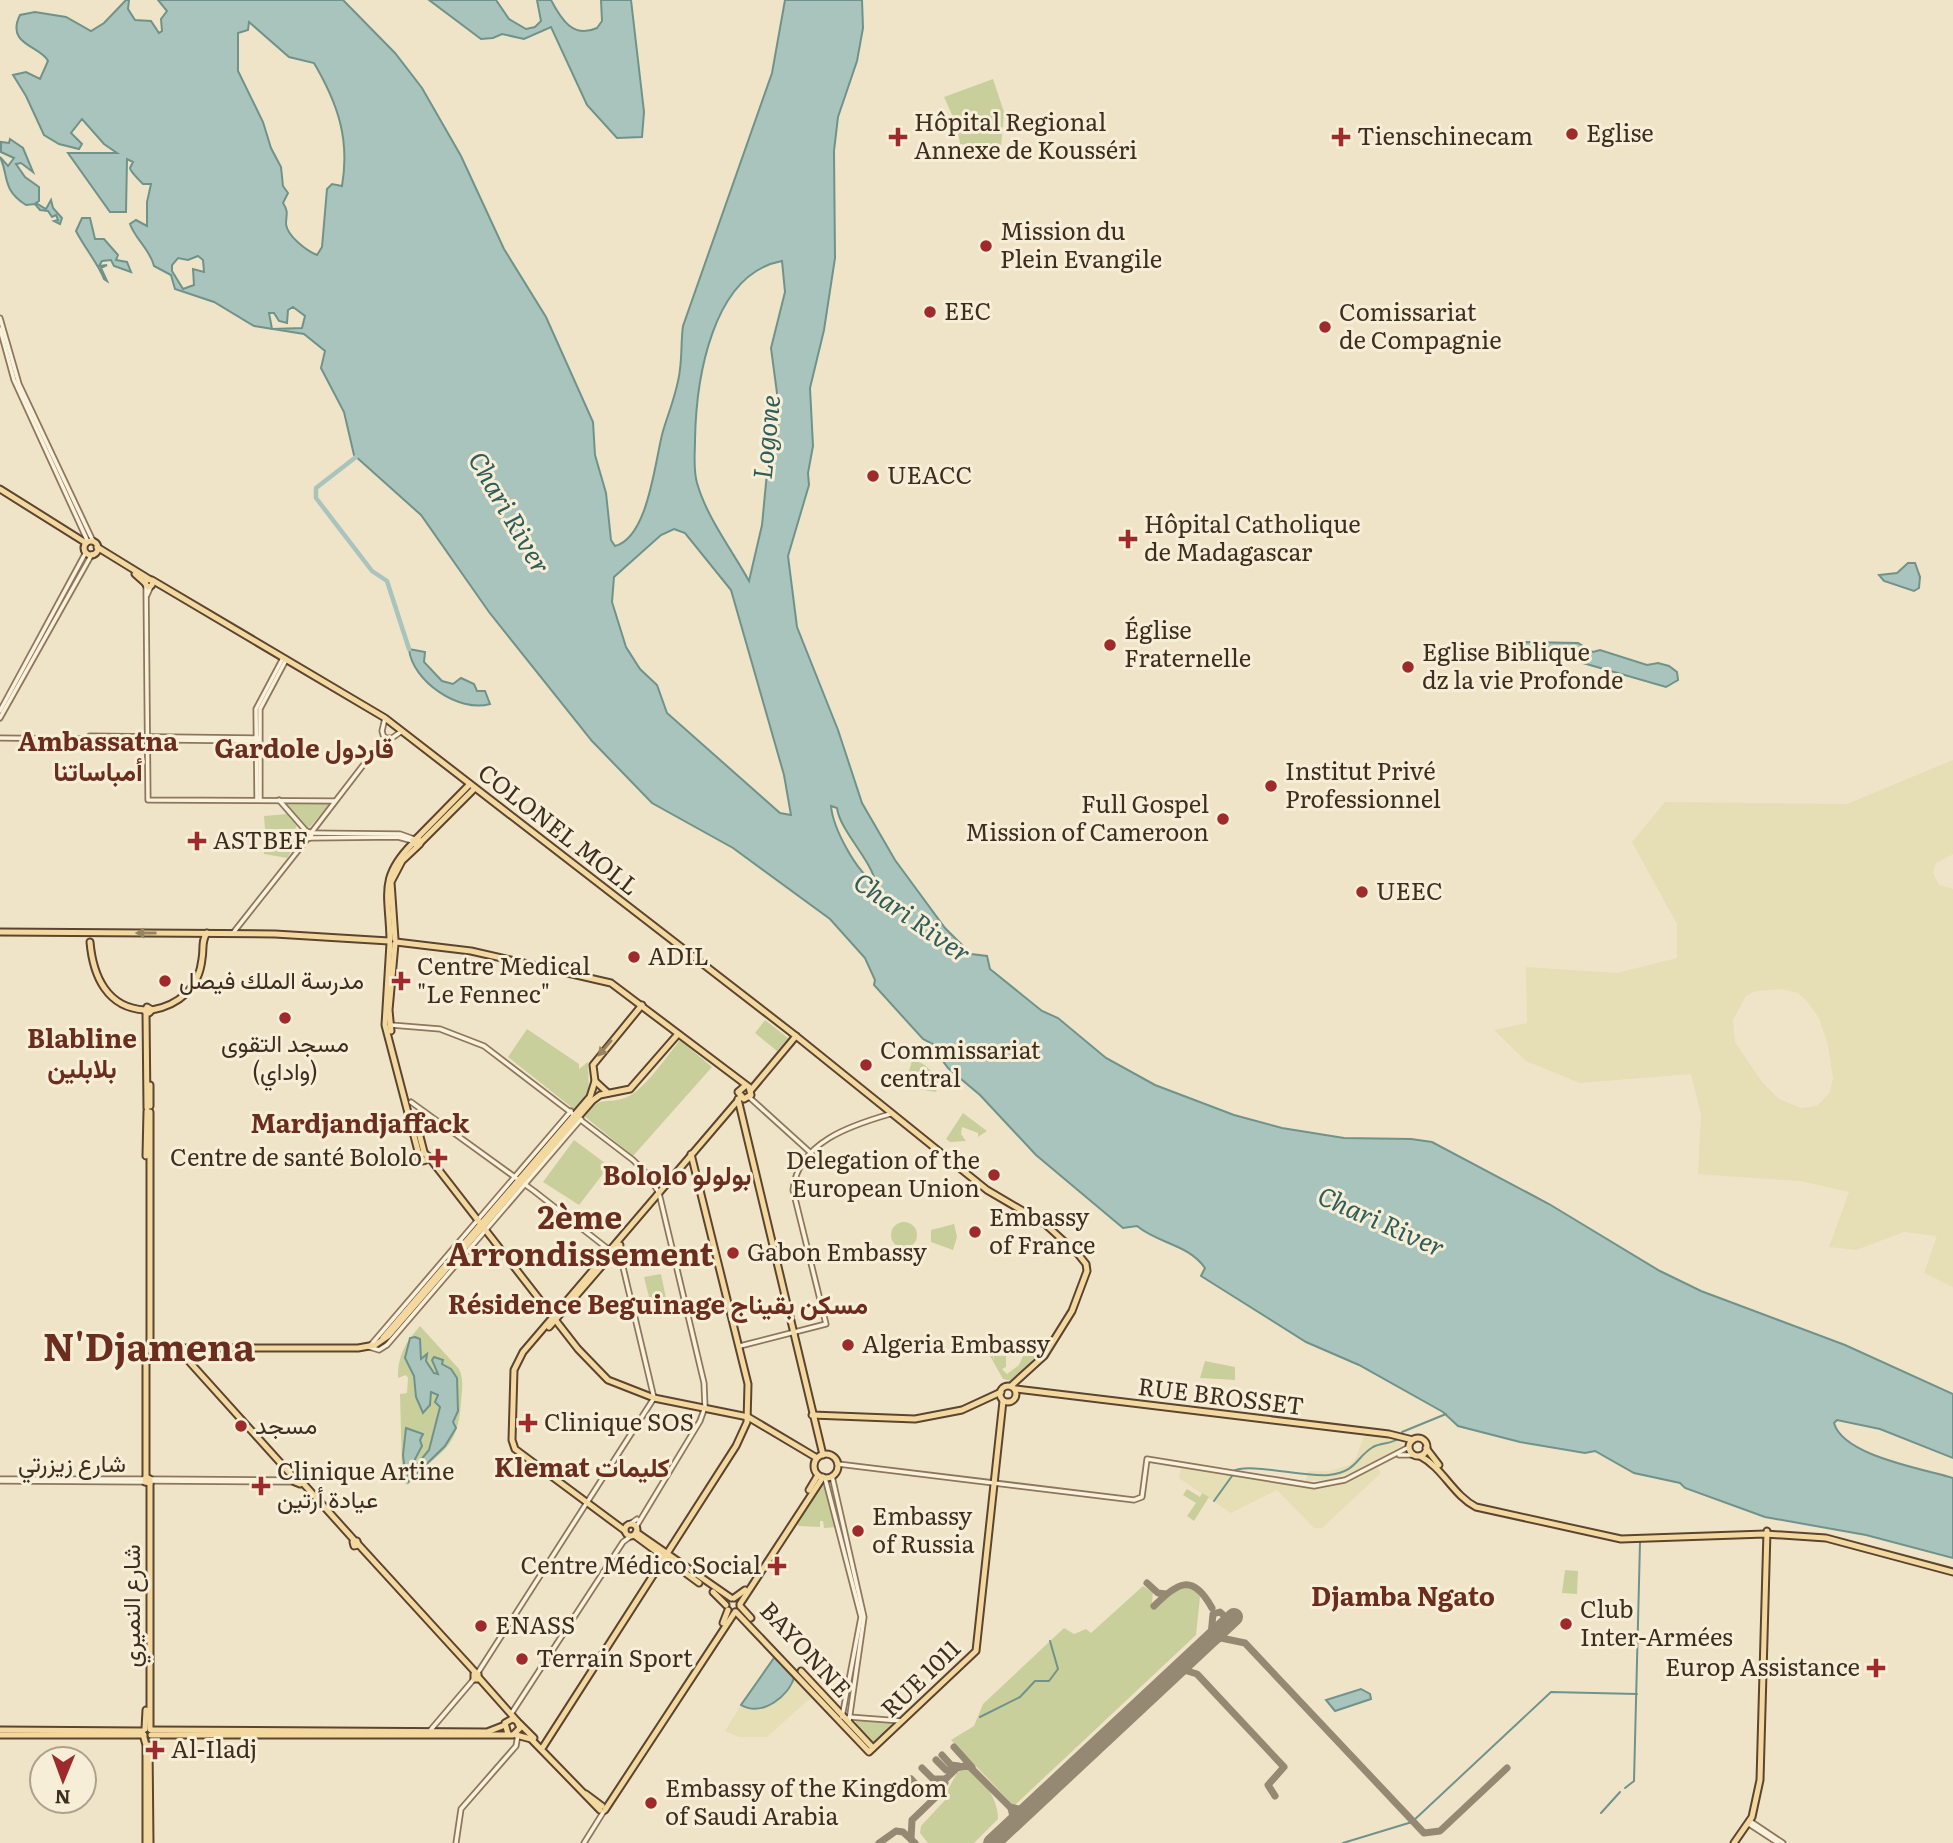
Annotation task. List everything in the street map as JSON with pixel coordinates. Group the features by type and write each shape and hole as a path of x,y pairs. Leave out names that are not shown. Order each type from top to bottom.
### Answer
{"main road":[{"path":"0,491 149,583"},
{"path":"90,547 110,556 149,583"},
{"name":"COLONEL MOLL","path":"149,583 285,659 402,731 796,1036 997,1197 1045,1224 1086,1264 1077,1300 1064,1327 1044,1356 1021,1377 1015,1390"},
{"path":"472,786 394,864 387,879 392,941 387,1025 424,1156 587,1360 608,1380 654,1398 747,1417 819,1457 834,1457 837,1467 832,1476 822,1477 742,1594 733,1598"},
{"path":"0,933 81,935 90,942 99,982 119,1003 148,1011 176,1003 189,992 201,968 203,935"},
{"path":"0,933 233,933 392,941 471,951 611,983 731,1076 743,1095 745,1124 794,1332"},
{"path":"90,942 100,933"},
{"path":"609,1093 595,1081 592,1071 595,1060 642,1005"},
{"name":"شارع النميري","path":"148,1011 148,1843"},
{"path":"387,1025 411,1102 424,1156"},
{"path":"576,1115 600,1095 630,1089 678,1034"},
{"path":"701,1146 796,1036"},
{"path":"149,1348 369,1347 383,1338 576,1115 590,1097 595,1081"},
{"path":"734,1608 630,1530 517,1451 512,1442 516,1363 692,1156 733,1112 743,1095"},
{"path":"603,1808 822,1477 814,1415 742,1116 743,1095"},
{"path":"733,1112 742,1116"},
{"path":"543,1746 736,1446 747,1417 748,1384 740,1346 692,1156"},
{"path":"179,1348 518,1722 586,1794 603,1808"},
{"path":"814,1415 915,1419 946,1414 1001,1392 1015,1390"},
{"path":"986,1400 1004,1401 1015,1390"},
{"name":"RUE BROSSET","path":"1015,1390 1404,1438 1410,1444 1422,1440 1472,1502 1540,1520"},
{"path":"1001,1392 1004,1401"},
{"name":"RUE 1011","path":"871,1750 976,1651 1004,1401"},
{"path":"1410,1444 1417,1455 1433,1464 1472,1504 1540,1520 1633,1540 1762,1533 1840,1538 1953,1570"},
{"path":"1417,1455 1426,1448"},
{"path":"1762,1533 1846,1542 1953,1570"},
{"path":"1734,1843 1751,1824 1760,1764 1765,1552 1762,1533"},
{"path":"1762,1533 1765,1544"},
{"path":"1765,1544 1776,1534"},
{"path":"665,1556 733,1598"},
{"path":"733,1598 734,1608"},
{"path":"733,1598 734,1608"},
{"name":"BAYONNE","path":"734,1608 768,1639 871,1750"},
{"path":"476,1676 504,1710 506,1722 513,1735"},
{"path":"0,1733 487,1732 506,1722 518,1722"},
{"path":"513,1735 519,1731 518,1722"},
{"path":"428,1733 513,1735 531,1739 603,1808"}],"street":[{"path":"0,318 19,384 90,547"},
{"path":"0,329 14,380 90,547"},
{"path":"0,711 90,547"},
{"path":"0,718 90,547"},
{"path":"149,583 146,597 148,800 335,801"},
{"path":"258,800 258,702 285,659"},
{"path":"384,738 382,732 385,719"},
{"path":"384,738 392,738 402,731"},
{"path":"0,737 258,739"},
{"path":"233,933 384,738"},
{"path":"279,800 308,834 400,834 416,841"},
{"path":"387,1025 422,1026 464,1036 502,1058 647,1174 660,1195 704,1383 705,1407 688,1441 506,1722"},
{"path":"743,1095 812,1154"},
{"path":"411,1102 520,1180 612,1251 622,1264 654,1398 476,1676 428,1733"},
{"path":"740,1346 826,1324 793,1190 797,1176 812,1154 844,1128 892,1113"},
{"path":"369,1347 481,1226"},
{"path":"369,1347 384,1349 481,1226"},
{"path":"837,1467 1138,1500 1142,1497 1147,1459 1314,1486 1345,1480 1390,1458 1410,1444"},
{"path":"1390,1458 1417,1455"},
{"path":"832,1476 832,1489 863,1611 845,1720 903,1722"},
{"path":"822,1477 860,1618 856,1665"},
{"name":"شارع زيزرتي","path":"0,1480 297,1480"},
{"path":"518,1722 519,1704"},
{"path":"456,1843 459,1812 516,1746 513,1735"},
{"path":"584,1843 603,1808"},
{"path":"1751,1824 1777,1843"},
{"path":"1751,1824 1783,1843"}],"shaded area":[{"path":"1953,760 1953,854 1936,863 1933,873 1939,885 1953,889 1953,1287 1924,1273 1937,1236 1904,1232 1856,1250 1829,1247 1849,1192 1800,1181 1698,1174 1701,1115 1691,1074 1580,1083 1526,1061 1494,1030 1527,1023 1526,967 1617,973 1677,958 1677,924 1632,842 1665,802 1847,804","holes":["1782,989 1798,993 1819,1018 1828,1045 1833,1078 1830,1092 1817,1106 1801,1108 1779,1099 1762,1082 1735,1042 1733,1020 1746,996 1756,991"]},
{"path":"1364,1436 1396,1438 1402,1446 1351,1473 1327,1480 1306,1481 1308,1471 1330,1471 1349,1465 1356,1458"},
{"path":"1181,1468 1318,1489 1335,1486 1377,1468 1381,1473 1322,1528 1314,1528 1277,1490 1231,1513 1179,1478"},
{"path":"795,1675 815,1697 767,1737 739,1737 725,1731 741,1705 756,1710 779,1699"}],"green space":[{"path":"993,79 1004,112 1001,147 960,144 957,126 944,97"},
{"path":"285,802 331,802 309,828 305,828"},
{"path":"287,814 297,826 295,829 265,829 264,816"},
{"path":"264,841 294,841 295,846 287,858 264,854"},
{"path":"765,1020 788,1038 777,1051 755,1033"},
{"path":"527,1029 579,1064 579,1069 588,1062 589,1093 575,1110 508,1057"},
{"path":"680,1040 712,1067 633,1156 583,1115 600,1102 620,1099 634,1093"},
{"path":"912,1061 925,1065 934,1075 940,1083 936,1092 904,1087"},
{"path":"963,1113 987,1131 978,1137 978,1133 962,1127 961,1134 966,1141 950,1142 946,1139"},
{"path":"574,1140 609,1166 579,1205 543,1182"},
{"path":"904,1222 913,1226 917,1235 913,1244 904,1248 895,1244 891,1235 895,1226"},
{"path":"954,1224 957,1237 953,1250 931,1242 931,1230"},
{"path":"661,1274 666,1298 650,1301 644,1277"},
{"path":"420,1326 459,1369 462,1393 459,1419 451,1442 408,1485 404,1483 402,1472 400,1394 407,1393 408,1378 406,1375 398,1378 398,1370 403,1350"},
{"path":"981,1340 993,1341 993,1361 994,1356 1006,1356 1006,1367 1002,1369 1007,1374 1019,1365 1023,1356 1038,1355 1012,1381 1003,1379"},
{"path":"1205,1361 1235,1367 1235,1380 1200,1378"},
{"path":"820,1485 826,1487 837,1527 824,1528 823,1521 820,1521 820,1527 799,1526 795,1522"},
{"path":"1187,1489 1200,1497 1202,1493 1209,1497 1194,1521 1187,1516 1196,1503 1183,1495"},
{"path":"1565,1570 1578,1571 1577,1594 1562,1593"},
{"path":"1143,1586 1153,1592 1152,1603 1156,1608 1180,1588 1187,1586 1196,1590 1200,1597 1196,1635 1015,1805 1012,1804 951,1740 974,1726 983,1704 1064,1628 1074,1634 1086,1629 1091,1633"},
{"path":"856,1719 890,1722 893,1727 873,1744 855,1725"},
{"path":"964,1769 977,1776 988,1789 996,1804 998,1819 974,1843 928,1843 920,1833 921,1826 947,1798 945,1795 957,1773"}],"water":[{"name":"Chari River","path":"126,0 129,0 128,9 135,20 151,21 159,33 162,31 161,19 167,11 158,0 343,0 395,53 422,88 461,156 504,249 546,317 593,422 595,455 606,493 611,540 615,546 626,540 636,528 649,496 663,431 679,377 683,326 772,73 785,0 862,0 863,28 857,61 838,117 834,151 835,258 824,330 810,388 813,446 808,473 809,485 788,556 797,627 838,730 862,803 895,860 945,928 971,954 987,956 990,969 1042,1011 1058,1018 1106,1058 1155,1085 1234,1115 1282,1128 1344,1138 1432,1142 1549,1204 1660,1271 1701,1291 1845,1345 1953,1394 1953,1458 1880,1429 1837,1420 1834,1423 1852,1444 1868,1453 1953,1478 1953,1558 1866,1535 1765,1517 1685,1488 1680,1483 1634,1473 1595,1451 1585,1453 1520,1442 1458,1426 1443,1412 1359,1365 1306,1342 1201,1276 1205,1268 1182,1249 1137,1226 1123,1228 1036,1155 980,1095 948,1068 940,1057 938,1047 923,1039 874,985 875,980 865,958 830,919 733,848 652,803 592,741 489,612 421,515 354,455 344,412 321,368 325,351 304,334 273,329 302,328 305,316 293,307 288,310 287,323 279,321 274,313 269,313 272,329 254,326 214,302 175,289 171,275 154,266 130,224 136,220 147,226 147,202 151,184 143,184 140,181 130,169 133,162 127,159 126,212 110,212 68,153 117,153 104,144 82,119 71,133 82,144 79,149 59,144 44,135 13,75 26,72 40,79 48,61 20,39 17,25 20,15 35,12 66,17 91,31 104,23","holes":["249,22 289,57 314,63 336,108 343,137 342,186 332,184 327,189 322,247 317,255 298,242 287,229 287,211 283,203 288,193 283,186 281,167 238,71 238,33 248,30","198,256 203,260 204,272 193,269 194,285 183,289 172,271 172,265 178,258 188,260","782,261 785,292 771,348 777,393 778,435 768,462 762,525 749,581 701,496 695,472 695,440 699,389 712,334 724,308 739,286 758,270","674,529 685,533 731,590 784,775 791,815 780,813 667,713 657,685 640,669 626,647 612,602 614,577 661,535","831,806 837,808 839,817 873,874 876,884 854,860 836,826"]},
{"path":"429,0 496,0 509,19 526,29 535,27 541,21 537,0 551,0 569,25 581,31 589,31 597,28 602,21 601,0 631,0 644,112 642,137 617,138 587,105 551,27 524,39 502,34 481,39"},
{"path":"10,139 23,148 33,172 21,163 16,164 25,177 39,187 39,201 36,203 46,209 51,200 53,208 62,218 60,224 54,221 58,220 56,215 52,217 48,211 40,210 35,204 26,205 9,188 0,157 8,166 14,158 1,152 1,142 9,143"},
{"path":"82,218 90,218 95,239 104,239 118,255 116,260 127,262 131,272 114,266 111,260 102,261 99,266 107,265 101,268 107,281 104,279 76,231"},
{"path":"1908,563 1915,563 1920,577 1919,588 1914,591 1884,581 1879,575 1897,573"},
{"path":"1578,643 1593,652 1600,650 1647,665 1658,663 1669,666 1677,672 1678,680 1666,687 1583,663 1562,650 1537,651 1521,644"},
{"path":"409,649 425,652 424,662 442,681 453,684 461,678 474,684 477,691 485,691 490,704 465,704 439,692 419,672"},
{"path":"410,1338 420,1339 421,1359 427,1354 426,1361 434,1373 438,1374 432,1360 434,1357 443,1360 442,1364 451,1369 457,1378 458,1411 453,1422 456,1428 445,1446 408,1482 405,1479 429,1450 440,1407 435,1402 438,1395 431,1392 430,1405 423,1413 416,1397 414,1376 405,1358"},
{"path":"406,1428 423,1434 420,1440 422,1446 405,1472 403,1455"},
{"path":"776,1655 795,1675 787,1691 766,1707 749,1708 741,1705"},
{"path":"1361,1689 1370,1694 1371,1699 1335,1711 1326,1700"}],"waterway":[{"path":"356,457 316,488 316,498 372,571 387,581 409,649"},
{"path":"1402,1432 1446,1414"},
{"path":"1233,1471 1251,1468 1329,1475 1351,1467 1373,1447 1398,1439"},
{"path":"1214,1501 1232,1476"},
{"path":"1625,1788 1634,1781 1640,1543"},
{"path":"980,1717 1020,1697 1035,1681 1049,1681 1058,1669 1050,1641"},
{"path":"1343,1843 1412,1822 1551,1692 1637,1694"},
{"path":"1601,1813 1620,1792"}],"taxiway":[{"path":"1147,1583 1158,1593 1166,1594"},
{"path":"1154,1606 1178,1587 1191,1585 1198,1589 1212,1608"},
{"path":"1215,1635 1222,1635 1229,1627 1230,1621 1220,1612 1213,1614 1211,1635 1203,1646 1221,1638 1245,1643 1424,1833 1440,1831 1507,1768"},
{"path":"1171,1676 1184,1670 1197,1674 1284,1767 1268,1785 1275,1796"},
{"path":"954,1747 972,1767"},
{"path":"942,1755 951,1765 959,1766"},
{"path":"936,1760 946,1770 954,1770"},
{"path":"911,1779 924,1793 931,1793 957,1768 968,1765 1010,1807 1023,1810 1032,1806"},
{"path":"922,1768 933,1779 945,1779"},
{"path":"911,1839 912,1820 938,1795 945,1783"},
{"path":"1011,1808 1011,1826"},
{"path":"879,1843 896,1831 903,1832 915,1843"}],"runway":[{"path":"992,1843 1234,1617"}],"place":[{"name":"Eglise","path":"1572,134"},
{"name":"Hôpital Regional Annexe de Kousséri","path":"898,137"},
{"name":"Tienschinecam","path":"1341,137"},
{"name":"Mission du Plein Evangile","path":"986,246"},
{"name":"EEC","path":"930,312"},
{"name":"Comissariat de Compagnie","path":"1325,327"},
{"name":"UEACC","path":"873,476"},
{"name":"Hôpital Catholique de Madagascar","path":"1128,539"},
{"name":"Église Fraternelle","path":"1110,645"},
{"name":"Eglise Biblique dz la vie Profonde","path":"1408,667"},
{"name":"Institut Privé Professionnel","path":"1271,786"},
{"name":"Full Gospel Mission of Cameroon","path":"1223,819"},
{"name":"ASTBEF","path":"197,841"},
{"name":"UEEC","path":"1362,892"},
{"name":"ADIL","path":"634,957"},
{"name":"مدرسة الملك فيصل","path":"165,981"},
{"name":"Centre Medical \"Le Fennec\"","path":"401,981"},
{"name":"مسجد التقوى (واداي)","path":"285,1018"},
{"name":"Commissariat central","path":"866,1065"},
{"name":"Centre de santé Bololo","path":"438,1158"},
{"name":"Delegation of the European Union","path":"994,1175"},
{"name":"Embassy of France","path":"975,1232"},
{"name":"Gabon Embassy","path":"733,1253"},
{"name":"Algeria Embassy","path":"848,1345"},
{"name":"Clinique SOS","path":"528,1423"},
{"name":"مسجد","path":"241,1426"},
{"name":"Clinique Artine عيادة أرتين","path":"261,1486"},
{"name":"Embassy of Russia","path":"858,1531"},
{"name":"Centre Médico Social","path":"777,1566"},
{"name":"Club Inter-Armées","path":"1566,1624"},
{"name":"ENASS","path":"481,1626"},
{"name":"Terrain Sport","path":"522,1659"},
{"name":"Europ Assistance","path":"1876,1668"},
{"name":"Al-Iladj","path":"155,1750"},
{"name":"Embassy of the Kingdom of Saudi Arabia","path":"651,1803"}],"district":[{"name":"Gardole قاردول","path":"304,749"},
{"name":"Ambassatna أمباساتنا","path":"98,757"},
{"name":"Blabline بلابلين","path":"82,1054"},
{"name":"Mardjandjaffack","path":"360,1124"},
{"name":"Bololo بولولو","path":"677,1176"},
{"name":"2ème Arrondissement","path":"580,1236"},
{"name":"Résidence Beguinage مسكن بقيناج","path":"658,1305"},
{"name":"N'Djamena","path":"149,1348"},
{"name":"Klemat كليمات","path":"582,1468"},
{"name":"Djamba Ngato","path":"1403,1597"}],"water label":[{"name":"Logone","path":"767,437"}]}
